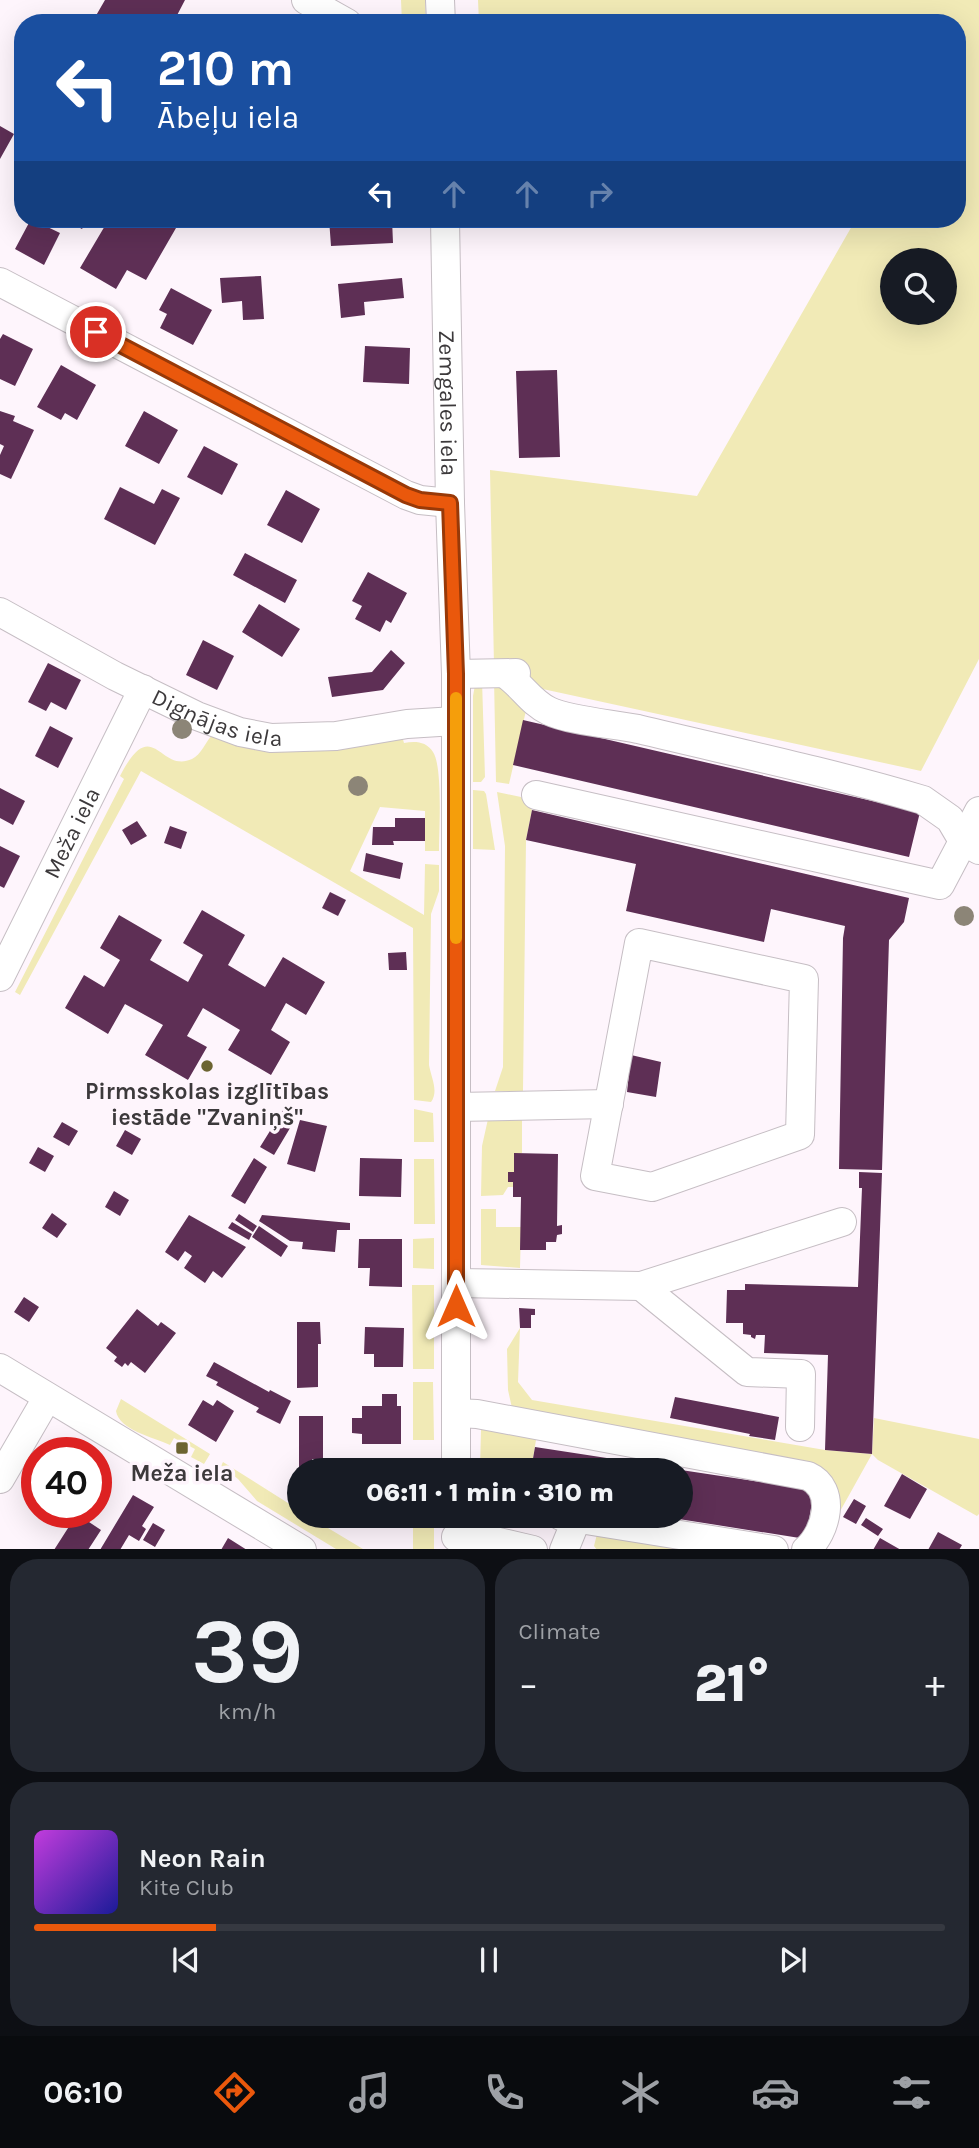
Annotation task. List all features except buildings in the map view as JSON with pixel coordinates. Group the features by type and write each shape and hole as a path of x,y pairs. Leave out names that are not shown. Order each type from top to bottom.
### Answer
{"street":[{"path":"306,0 331,14"},
{"name":"Zemgales iela","path":"445,228 456,674 456,1458"},
{"path":"0,282 406,495 420,500 450,503"},
{"name":"Dignājas iela","path":"0,612 143,689 197,716 240,732 271,738 336,736 407,724 455,721"},
{"path":"456,674 510,673 526,695 553,713 631,728 923,800 950,819 971,846"},
{"name":"Meža iela","path":"0,977 7,944 143,689"},
{"path":"536,794 940,885 971,846 979,811"},
{"path":"639,943 804,979 800,1135 652,1187 595,1176 609,1104 639,943"},
{"path":"456,1107 609,1104"},
{"path":"456,1283 641,1286 842,1222"},
{"path":"641,1286 747,1371 802,1374 800,1427"},
{"path":"0,1368 302,1549"},
{"path":"0,1479 47,1398"},
{"path":"456,1413 477,1414 794,1471 808,1476 824,1489 825,1507 820,1532 806,1549"},
{"path":"564,1549 567,1528"},
{"path":"639,1528 774,1549"},
{"path":"456,1534 533,1549"}],"shaded area":[{"path":"401,0 425,0 426,14 402,14"},
{"path":"478,0 979,0 979,659 921,771 515,683 494,665 490,470 697,496 851,228 966,228 966,14 479,14"},
{"path":"494,678 528,702 509,784 496,782"},
{"path":"482,680 485,777 481,782 473,782 473,696 475,685"},
{"path":"213,734 402,736 404,743 420,743 433,752 439,785 439,851 425,851 425,811 380,807 350,871 424,915 425,864 439,865 439,891 431,914 429,1065 434,1089 431,1102 414,1100 413,928 141,771 20,995 15,992 124,779 120,776 131,758 141,748 149,746 171,759 192,759"},
{"path":"473,790 484,791 486,794 495,850 473,849"},
{"path":"497,792 521,797 532,810 526,840 523,1091 495,1091 503,1067 505,846"},
{"path":"414,1109 433,1113 434,1142 414,1142"},
{"path":"522,1117 522,1153 514,1154 514,1172 508,1173 508,1182 513,1182 513,1187 508,1187 503,1195 481,1196 482,1146 488,1119"},
{"path":"414,1159 434,1159 435,1224 414,1224"},
{"path":"481,1209 496,1209 496,1227 521,1227 520,1268 481,1265"},
{"path":"434,1238 434,1269 413,1268 413,1239"},
{"path":"412,1285 434,1285 434,1369 413,1369"},
{"path":"520,1328 518,1382 532,1400 825,1450 872,1454 819,1549 821,1543 805,1463 512,1408 508,1390 507,1349"},
{"path":"413,1382 433,1382 434,1440 413,1440"},
{"path":"121,1399 210,1454 204,1464 191,1457 195,1449 174,1438 170,1445 123,1423 116,1411"},
{"path":"874,1418 979,1439 979,1514 977,1516 878,1460 872,1454"},
{"path":"489,1427 537,1434 533,1458 480,1458 481,1430"},
{"path":"223,1462 287,1502 287,1519 257,1501 238,1479 221,1466"},
{"path":"301,1528 328,1528 363,1549 336,1549"},
{"path":"413,1528 434,1528 434,1549 413,1549"},
{"path":"597,1534 716,1549 596,1549 594,1546"}],"slow traffic":[{"path":"456,698 456,938"}],"place":[{"name":"Pirmsskolas izglītības iestāde \"Zvaniņš\"","path":"207,1066"},
{"name":"Meža iela","path":"182,1448"}],"route":[{"path":"96,332 406,495 434,503 450,503 456,674 456,1306"}]}
